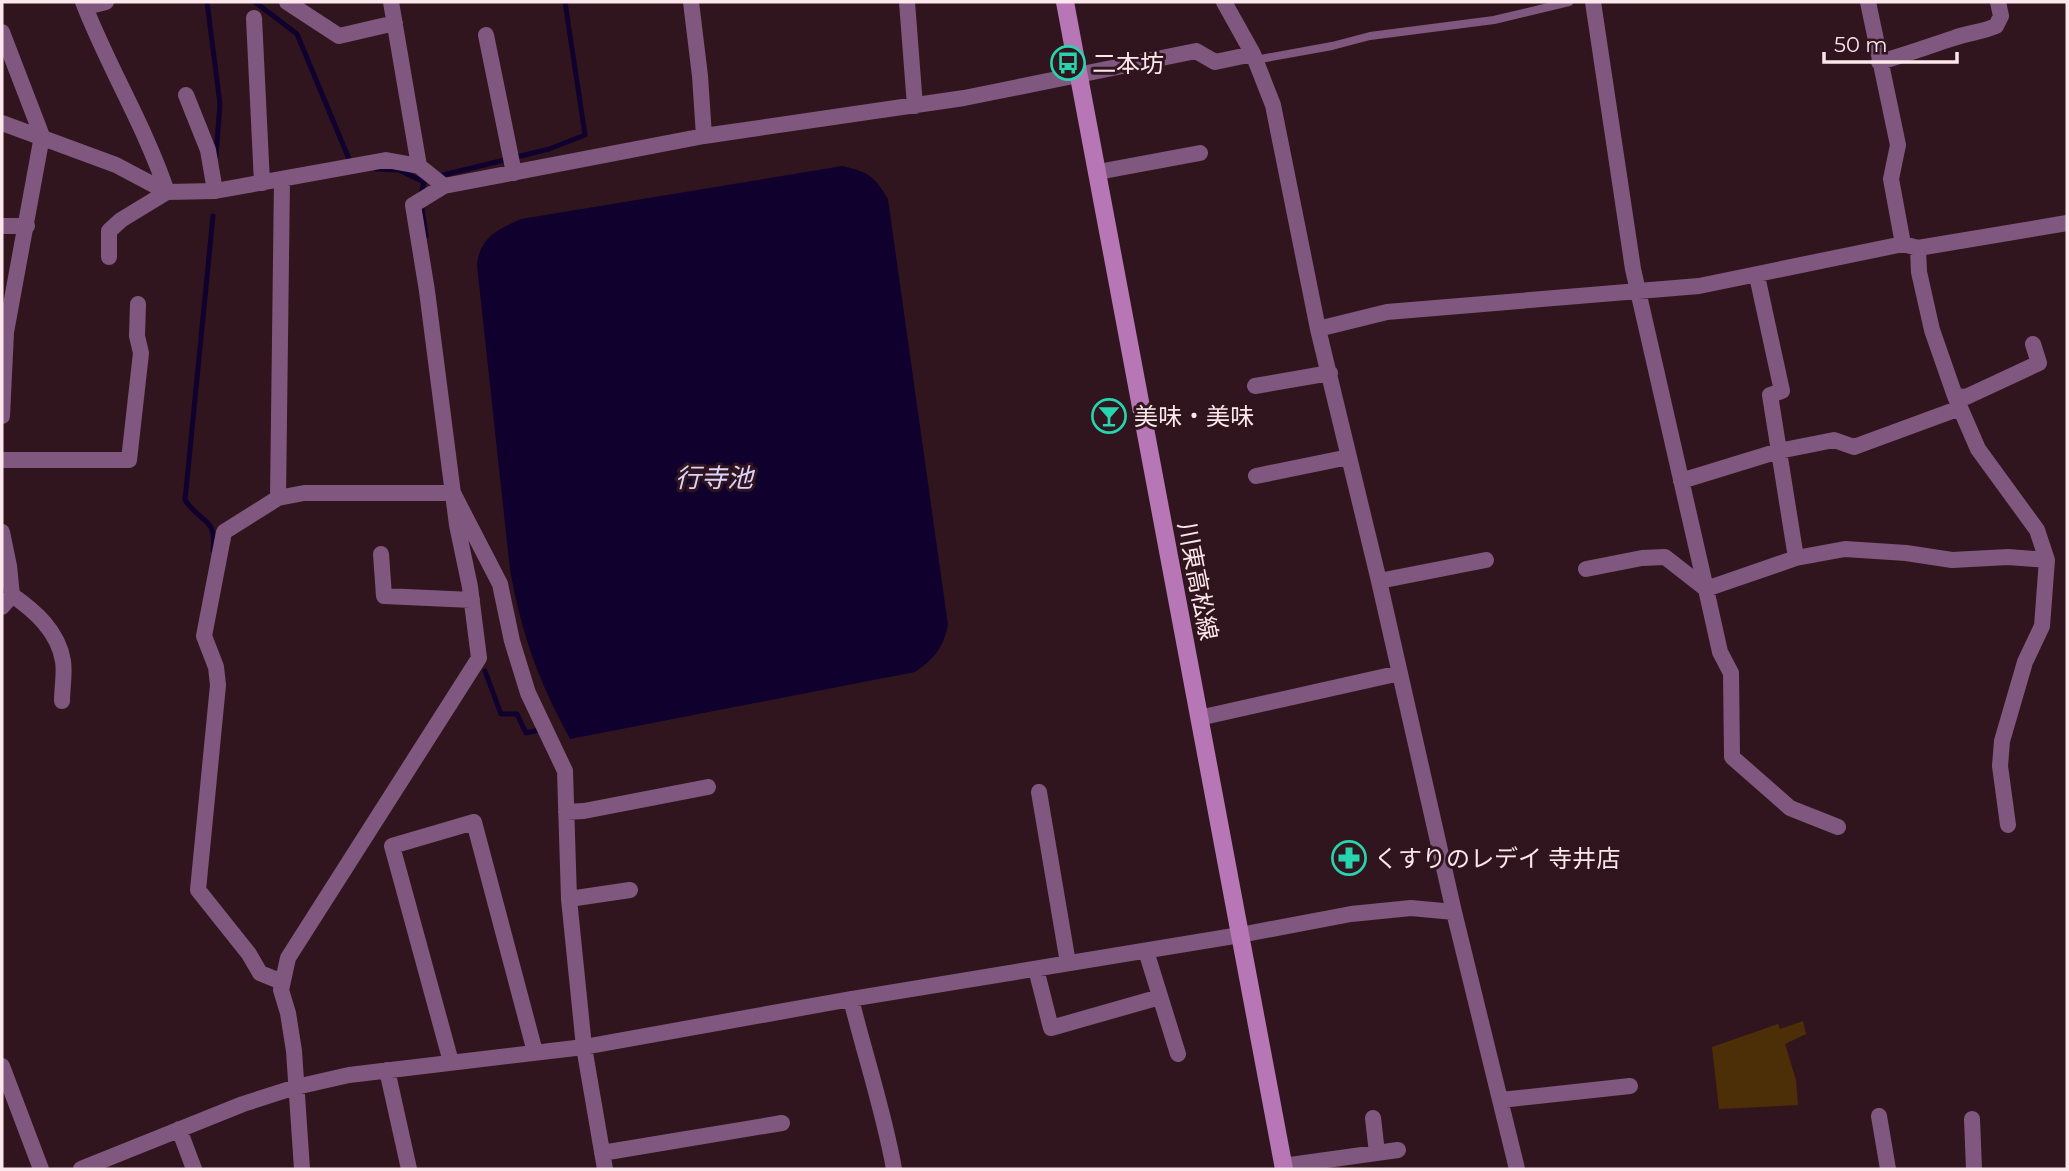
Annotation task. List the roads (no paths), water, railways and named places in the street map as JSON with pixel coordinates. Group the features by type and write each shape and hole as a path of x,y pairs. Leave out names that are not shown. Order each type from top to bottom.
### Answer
{"main road":[{"name":"川東高松線","path":"1065,2 1284,1168"}],"street":[{"path":"106,2 85,5 153,152 167,192"},
{"path":"287,2 339,36 395,23"},
{"path":"302,1169 294,1051 281,990 288,958 479,657 472,600 457,526 427,291 413,205 433,177 391,2"},
{"path":"691,2 704,136"},
{"path":"907,2 915,106"},
{"path":"1224,2 1254,57 1273,105 1318,329 1517,1169"},
{"path":"1593,2 1633,269 1720,652 1731,673 1732,757 1790,808 1838,827"},
{"path":"1868,2 1898,145 1891,179 1919,272 1932,330 1957,402 1978,449 2037,530 2047,560 2042,626 2025,662 2003,741 2000,766 2008,825"},
{"path":"1879,62 1914,53 1956,36 1980,33 1996,26 2001,16 1998,2"},
{"path":"254,18 262,183"},
{"path":"2,32 42,136 6,332 2,416"},
{"path":"486,35 512,164"},
{"path":"2,123 116,165 167,192 215,191 386,160 433,177 915,106 1196,51 1215,62 1254,57"},
{"path":"186,95 208,150 215,191"},
{"path":"1098,172 1200,153"},
{"path":"278,498 282,179"},
{"path":"109,257 108,231 167,192"},
{"path":"1318,329 1387,312 1699,286 1911,246 2067,223"},
{"path":"2,226 27,226"},
{"path":"1757,276 1782,391 1770,395 1796,558"},
{"path":"2,460 129,460 141,353 137,336 138,304"},
{"path":"1681,481 1779,450 1833,440 1854,447 2039,363 2033,344"},
{"path":"1255,386 1330,373"},
{"path":"1256,477 1349,457"},
{"path":"282,982 260,973 249,954 198,890 218,685 216,667 204,636 224,532 278,498 304,493 453,493"},
{"path":"453,493 499,584 528,693 565,771 569,899 584,1047 605,1169"},
{"path":"2,532 9,566 7,601 34,611 51,632 63,661 62,701"},
{"path":"1706,589 1796,558 1845,549 1906,553 1952,560 2008,557 2047,560"},
{"path":"381,554 384,596 472,600"},
{"path":"1586,569 1642,558 1665,557 1706,589"},
{"path":"1379,581 1486,560"},
{"path":"1199,718 1400,673"},
{"path":"566,812 584,811 708,787"},
{"path":"1039,792 1068,963"},
{"path":"452,1062 392,846 474,822 536,1052"},
{"path":"569,899 630,890"},
{"path":"81,1169 179,1129 296,1087 349,1075 584,1047 1350,914 1411,908 1454,912"},
{"path":"1146,951 1178,1054"},
{"path":"1036,968 1051,1028 1160,997"},
{"path":"851,999 886,1124 894,1169"},
{"path":"2,1066 6,1092 41,1169"},
{"path":"387,1070 409,1169"},
{"path":"1501,1100 1630,1086"},
{"path":"1879,1116 1888,1169"},
{"path":"1373,1118 1377,1153"},
{"path":"1972,1119 1974,1169"},
{"path":"602,1153 782,1123"},
{"path":"179,1129 194,1169"},
{"path":"1284,1168 1398,1150"}],"lane":[{"path":"1254,57 1332,47 1382,34 1494,20 1569,2"}],"water":[{"name":"行寺池","path":"842,166 870,176 888,199 948,625 944,640 933,657 915,672 570,739 533,657 510,570 477,265 481,248 497,231 521,219"}],"waterway":[{"path":"207,2 220,104 216,156"},
{"path":"255,2 297,34 349,159"},
{"path":"424,182 549,149 585,135 565,2"},
{"path":"376,169 399,170 424,182 421,194"},
{"path":"422,209 426,236"},
{"path":"213,216 185,500 210,526 214,539 213,550"},
{"path":"485,671 501,714 517,714 526,733 539,730"}],"place":[{"name":"二本坊","path":"1068,63"},
{"name":"美味・美味","path":"1109,416"},
{"name":"くすりのレデイ 寺井店","path":"1349,858"}]}
